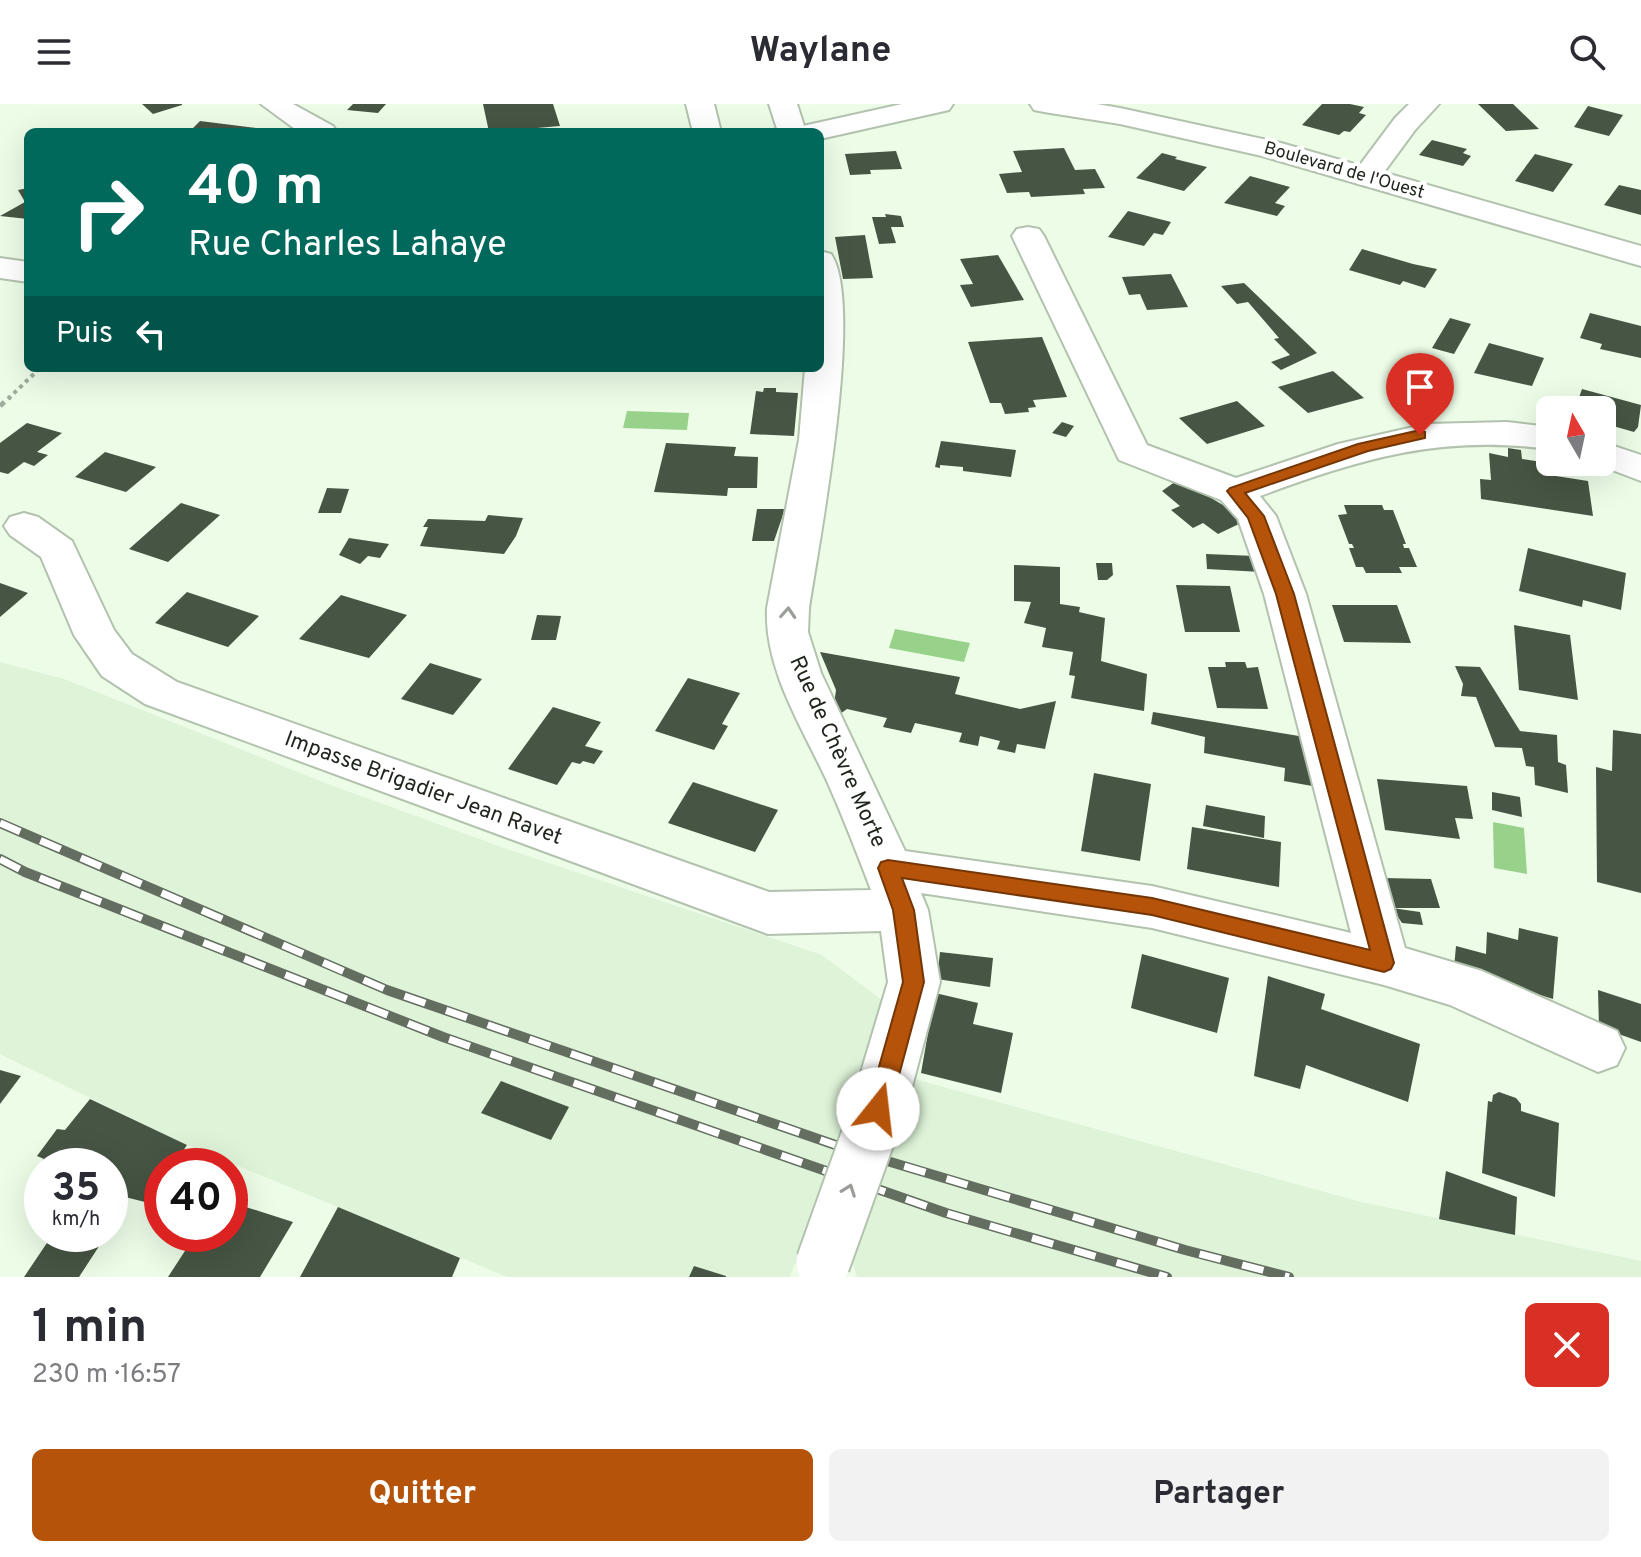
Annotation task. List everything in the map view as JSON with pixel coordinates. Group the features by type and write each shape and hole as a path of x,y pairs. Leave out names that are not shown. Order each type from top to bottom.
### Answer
{"street":[{"path":"275,104 314,128"},
{"path":"700,104 706,128"},
{"path":"783,104 791,128"},
{"path":"824,130 939,104"},
{"name":"Boulevard de l'Ouest","path":"1044,104 1181,126 1641,256"},
{"path":"1366,177 1405,124 1425,104"},
{"path":"1028,236 1132,452 1235,491 1256,516 1285,594 1384,963"},
{"path":"0,268 24,271"},
{"name":"Rue de Chèvre Morte","path":"824,281 828,301 824,352"},
{"name":"Rue de Chèvre Morte","path":"821,1270 878,1109 914,982 896,889 799,673 787,632 788,608 817,440 822,372"},
{"path":"1235,491 1363,448 1420,435 1490,431 1536,436"},
{"path":"1616,459 1641,469"},
{"name":"Impasse Brigadier Jean Ravet","path":"24,526 58,550 95,635 117,665 161,693 768,913 896,889 1152,907 1384,963 1463,987 1598,1048"}],"path":[{"path":"0,406 36,372"}],"shaded area":[{"path":"627,411 689,413 687,430 623,428"},
{"path":"895,629 970,643 964,662 889,648"},
{"path":"0,662 64,679 333,786 504,848 822,955 886,1003 870,1049 918,1080 1361,1202 1641,1261 1641,1277 857,1277 853,1263 806,1252 794,1266 790,1277 508,1277 248,1170 248,1148 194,1148 0,1054"},
{"path":"1493,822 1524,828 1527,874 1494,868"}],"building":[{"path":"142,104 182,104 182,105 153,114"},
{"path":"353,104 386,104 378,113 347,110"},
{"path":"483,104 553,104 560,126 536,128 488,128"},
{"path":"1322,104 1364,107 1359,113 1366,115 1350,132 1344,131 1339,135 1302,125"},
{"path":"1478,104 1513,104 1539,129 1506,131"},
{"path":"1588,106 1623,115 1609,136 1574,127"},
{"path":"200,121 256,128 193,128"},
{"path":"1432,140 1467,149 1463,153 1471,156 1463,166 1419,155"},
{"path":"1064,148 1075,170 1095,169 1105,188 1083,189 1085,194 1031,197 1029,192 1007,193 999,174 1022,172 1013,151"},
{"path":"896,151 902,169 870,170 871,174 850,175 845,154"},
{"path":"1162,153 1207,167 1184,191 1136,178"},
{"path":"1535,154 1573,164 1553,192 1515,181"},
{"path":"1250,176 1290,187 1275,203 1285,206 1277,216 1224,203"},
{"path":"1619,185 1641,190 1641,215 1604,205"},
{"path":"24,203 24,219 0,216"},
{"path":"1128,211 1171,222 1163,235 1154,233 1144,246 1108,237"},
{"path":"885,214 901,216 904,227 891,227 896,243 879,244 872,217 886,217"},
{"path":"865,235 873,278 843,279 835,237"},
{"path":"1362,249 1437,269 1425,288 1403,281 1400,285 1349,270"},
{"path":"998,255 1024,300 971,307 960,285 973,284 960,259"},
{"path":"1171,274 1188,307 1147,310 1140,294 1129,295 1122,277"},
{"path":"1244,283 1317,353 1281,370 1271,362 1290,355 1274,339 1279,338 1248,302 1237,304 1221,286"},
{"path":"1590,313 1641,326 1641,358 1600,349 1602,344 1580,338"},
{"path":"1450,318 1471,324 1454,354 1432,348"},
{"path":"1042,337 1067,397 1033,400 1036,407 1028,408 1029,412 1005,414 1001,403 990,403 968,342"},
{"path":"1489,343 1544,358 1532,386 1474,373"},
{"path":"1333,371 1364,398 1308,413 1278,387"},
{"path":"764,388 798,393 794,436 750,434 756,391 763,392"},
{"path":"1582,389 1608,396 1580,396"},
{"path":"1616,398 1641,405 1638,427 1634,432 1616,427"},
{"path":"1237,401 1265,426 1207,444 1179,418"},
{"path":"1062,422 1074,426 1066,437 1052,433"},
{"path":"27,423 62,433 37,452 48,455 34,466 24,462 8,474 0,472 0,443"},
{"path":"941,441 1016,450 1011,477 963,471 963,467 935,467"},
{"path":"666,443 736,447 734,456 758,457 757,488 728,488 727,496 654,492"},
{"path":"1508,448 1521,450 1522,459 1536,461 1536,476 1588,481 1593,516 1481,499 1480,479 1491,480 1489,453 1508,457"},
{"path":"105,452 156,467 126,492 75,477"},
{"path":"1179,479 1228,508 1241,523 1218,534 1203,523 1193,528 1171,510 1180,506 1162,491"},
{"path":"327,488 349,489 341,513 318,513"},
{"path":"181,503 220,515 168,562 129,549"},
{"path":"1344,505 1382,505 1384,510 1393,510 1406,544 1403,544 1404,548 1409,548 1417,567 1399,567 1402,573 1366,573 1363,567 1356,567 1349,548 1354,548 1349,544 1338,515 1347,514"},
{"path":"757,509 785,509 774,541 752,541"},
{"path":"488,515 523,518 504,554 420,546 428,527 423,527 428,519 485,521"},
{"path":"349,538 389,544 380,558 368,556 360,564 339,555"},
{"path":"1528,548 1626,573 1621,610 1583,600 1582,607 1519,591"},
{"path":"1206,554 1255,556 1261,572 1207,569"},
{"path":"1096,563 1112,563 1113,575 1107,580 1098,580"},
{"path":"1014,565 1060,567 1060,604 1080,607 1079,612 1105,618 1101,661 1147,674 1144,711 1071,698 1075,676 1069,675 1073,652 1042,647 1046,628 1024,623 1031,602 1014,601"},
{"path":"0,583 28,593 0,617"},
{"path":"1176,585 1230,586 1240,632 1185,632"},
{"path":"187,592 259,616 228,647 155,623"},
{"path":"341,595 407,615 369,658 299,639"},
{"path":"1332,605 1397,605 1411,643 1344,642"},
{"path":"537,615 561,616 556,640 531,640"},
{"path":"1514,625 1570,635 1578,700 1519,690"},
{"path":"820,652 960,677 955,694 1020,709 1056,701 1045,749 1017,744 1015,753 997,749 1000,741 980,736 978,746 959,742 962,733 915,723 911,733 883,727 887,718 847,709 840,714 834,704 836,690"},
{"path":"1225,662 1245,662 1247,668 1258,667 1268,709 1217,708 1208,667 1226,667"},
{"path":"430,663 482,679 453,715 401,699"},
{"path":"1455,666 1480,667 1520,731 1557,735 1558,762 1566,765 1568,793 1535,785 1534,767 1526,766 1522,748 1495,747 1476,697 1461,696 1463,684"},
{"path":"688,678 740,693 722,724 728,726 714,750 655,731"},
{"path":"553,707 601,722 585,746 603,751 594,764 572,762 557,785 508,769"},
{"path":"1153,712 1305,737 1318,787 1284,781 1285,768 1204,753 1205,737 1151,724"},
{"path":"1613,730 1641,734 1641,893 1597,882 1596,767 1612,771"},
{"path":"1094,773 1151,784 1140,861 1081,851"},
{"path":"1377,779 1467,786 1473,819 1455,818 1460,839 1385,830"},
{"path":"693,782 778,810 755,852 668,823"},
{"path":"1492,792 1520,797 1522,817 1492,810"},
{"path":"1206,805 1265,816 1264,838 1203,826"},
{"path":"1192,827 1281,842 1279,887 1187,869"},
{"path":"1383,878 1431,879 1440,908 1392,908"},
{"path":"1392,908 1420,912 1423,925 1402,923"},
{"path":"1519,928 1558,937 1553,999 1454,968 1456,946 1486,954 1487,932 1518,940"},
{"path":"940,952 993,958 990,987 937,979"},
{"path":"1142,954 1229,978 1217,1033 1131,1008"},
{"path":"1268,976 1325,994 1321,1009 1420,1044 1408,1102 1306,1065 1300,1089 1254,1076"},
{"path":"1598,990 1641,1004 1641,1042 1599,1027"},
{"path":"935,993 978,1003 973,1024 1013,1033 1001,1093 921,1073"},
{"path":"0,1070 21,1076 0,1104"},
{"path":"501,1081 569,1107 551,1140 481,1113"},
{"path":"1499,1092 1516,1098 1521,1104 1521,1111 1559,1123 1555,1197 1482,1173 1488,1101 1492,1102 1493,1095"},
{"path":"90,1099 187,1145 185,1148 144,1148 144,1202 128,1198 128,1148 43,1148 57,1129 65,1130"},
{"path":"1446,1171 1517,1197 1515,1235 1439,1219"},
{"path":"338,1207 460,1258 452,1277 300,1277"},
{"path":"248,1208 293,1222 260,1277 168,1277 184,1252 248,1252"},
{"path":"41,1252 95,1252 79,1277 24,1277"},
{"path":"694,1266 726,1276 726,1277 689,1277"}],"railway":[{"path":"0,823 387,990 847,1149 1185,1250 1289,1277"},
{"path":"0,859 25,872 443,1037 946,1213 1167,1277"}],"route":[{"path":"878,1109 914,982 903,910 888,868 1152,907 1384,963 1285,594 1256,516 1235,491 1363,448 1420,435"}]}
